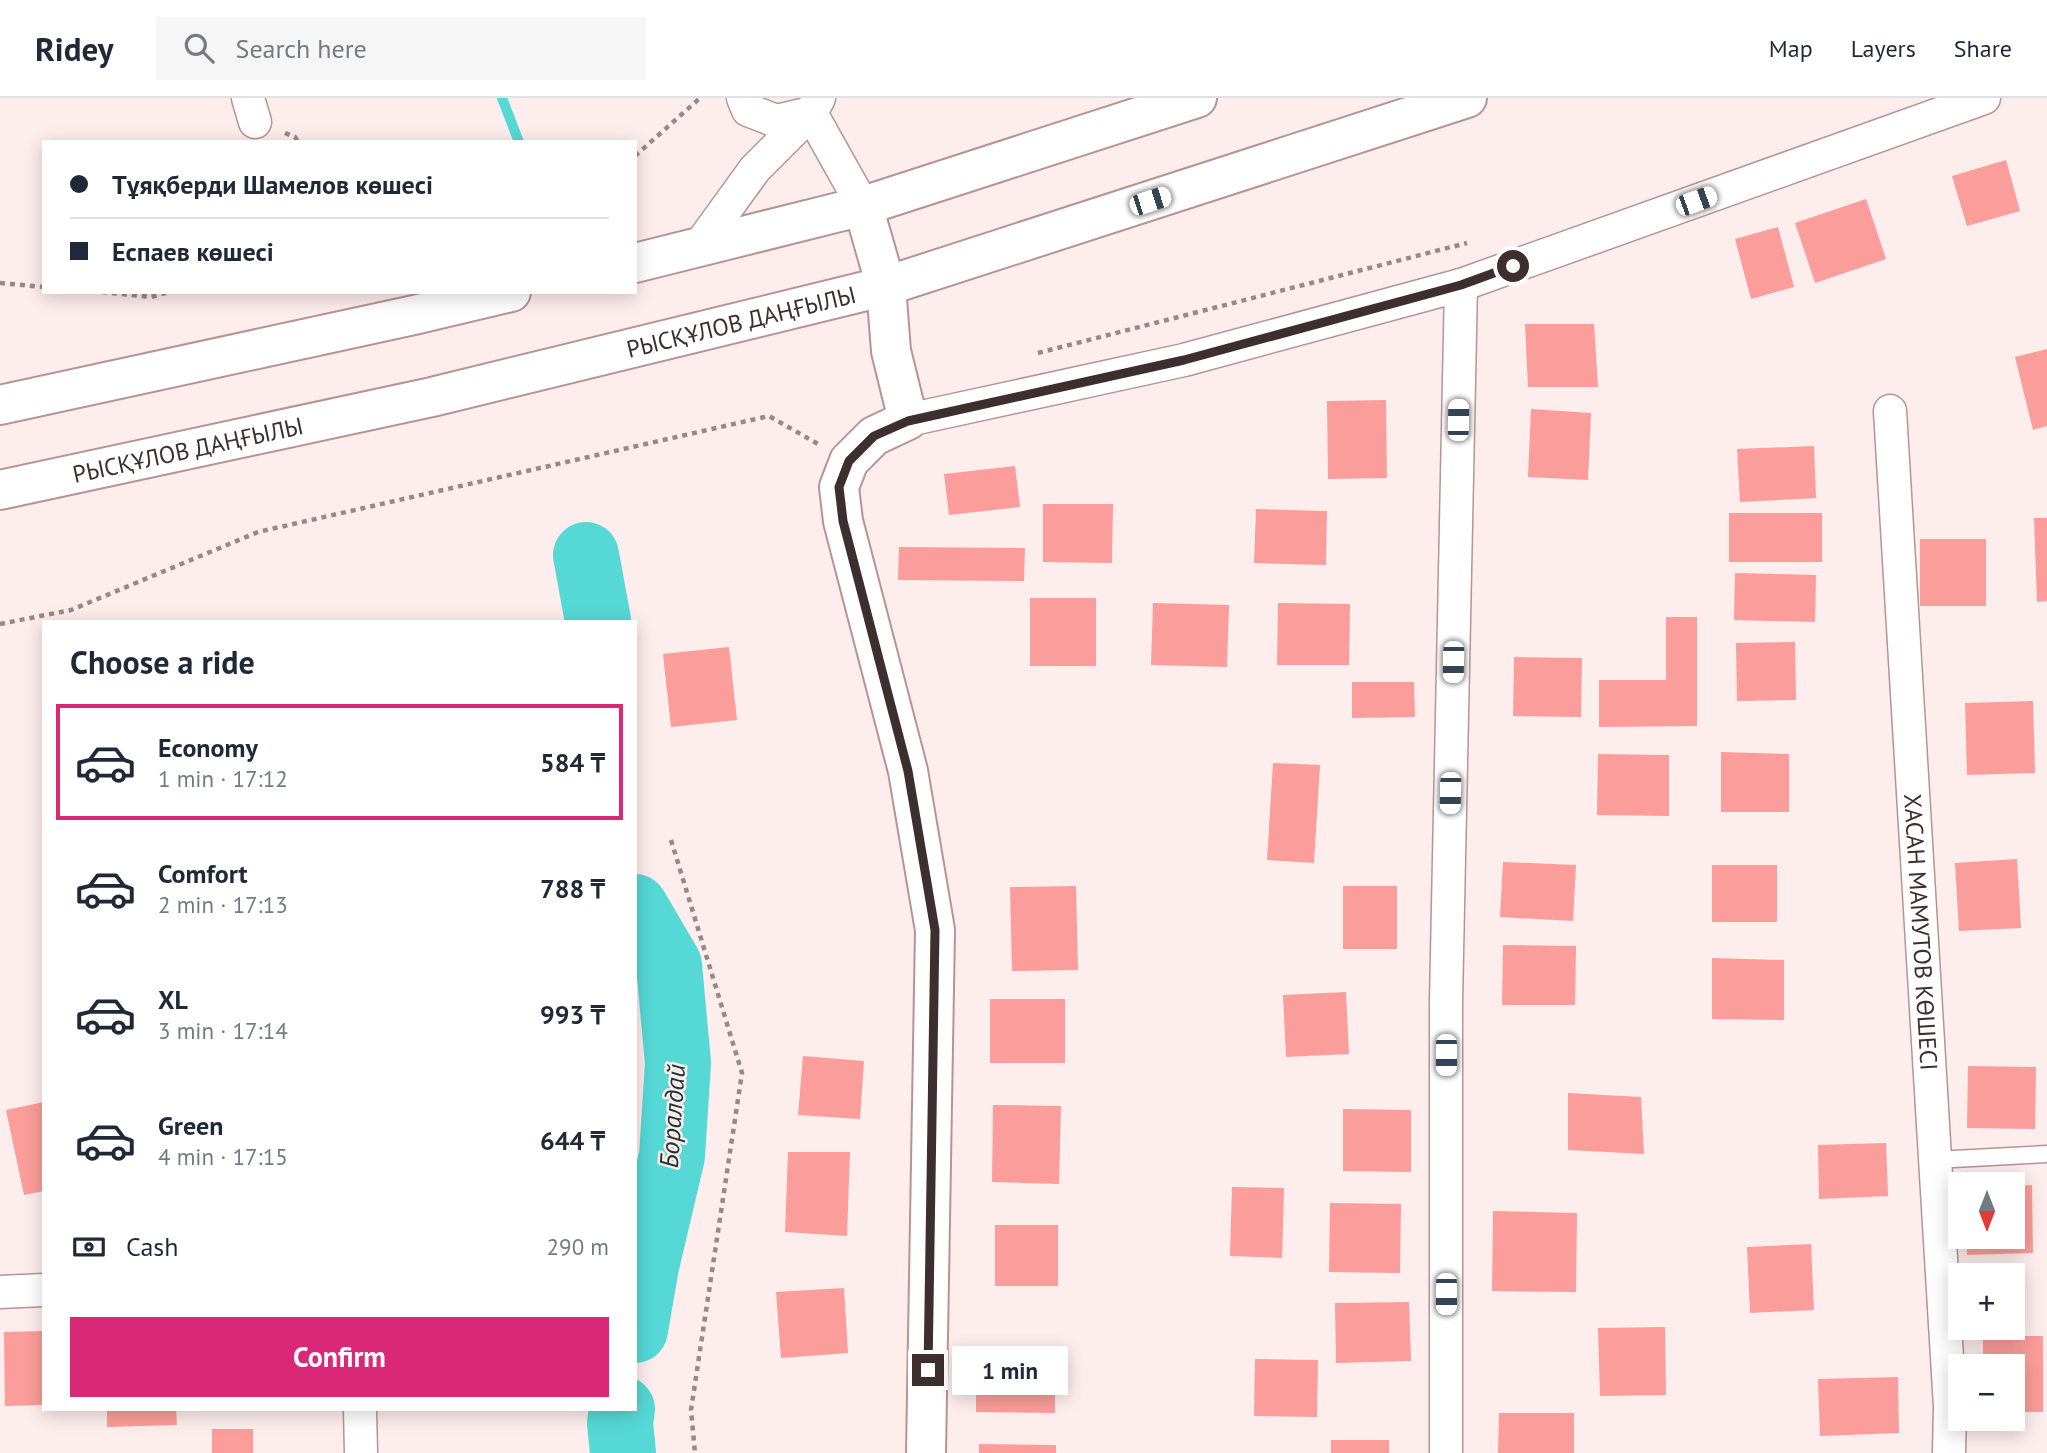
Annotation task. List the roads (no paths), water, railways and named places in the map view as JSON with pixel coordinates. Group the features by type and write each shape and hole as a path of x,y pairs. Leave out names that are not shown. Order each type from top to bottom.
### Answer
{"main road":[{"path":"637,263 863,206 1196,98"},
{"name":"РЫСҚҰЛОВ ДАҢҒЫЛЫ","path":"0,490 432,397 886,286 1466,98"},
{"path":"863,206 886,286 891,351 908,421 874,436 849,461 839,487 843,521 908,771 935,930 926,1453"},
{"path":"0,405 502,294"}],"street":[{"path":"743,98 748,110 776,121 815,106"},
{"path":"908,421 1184,360 1461,285 1984,98"},
{"path":"697,248 755,169 815,106"},
{"path":"815,106 863,206"},
{"path":"1446,1453 1446,1002 1461,285"},
{"name":"ХАСАН МАМУТОВ КӨШЕСІ","path":"1890,411 1950,1407 1950,1453"},
{"path":"0,1292 42,1290"},
{"path":"360,1411 361,1453"}],"lane":[{"path":"1935,1160 2047,1154"}],"waterway":[{"path":"502,98 518,140"},
{"name":"Боралдай","path":"586,555 598,620"},
{"name":"Боралдай","path":"637,910 669,965 678,1063 672,1156 646,1266 637,1318"},
{"name":"Боралдай","path":"622,1411 623,1453"}]}
